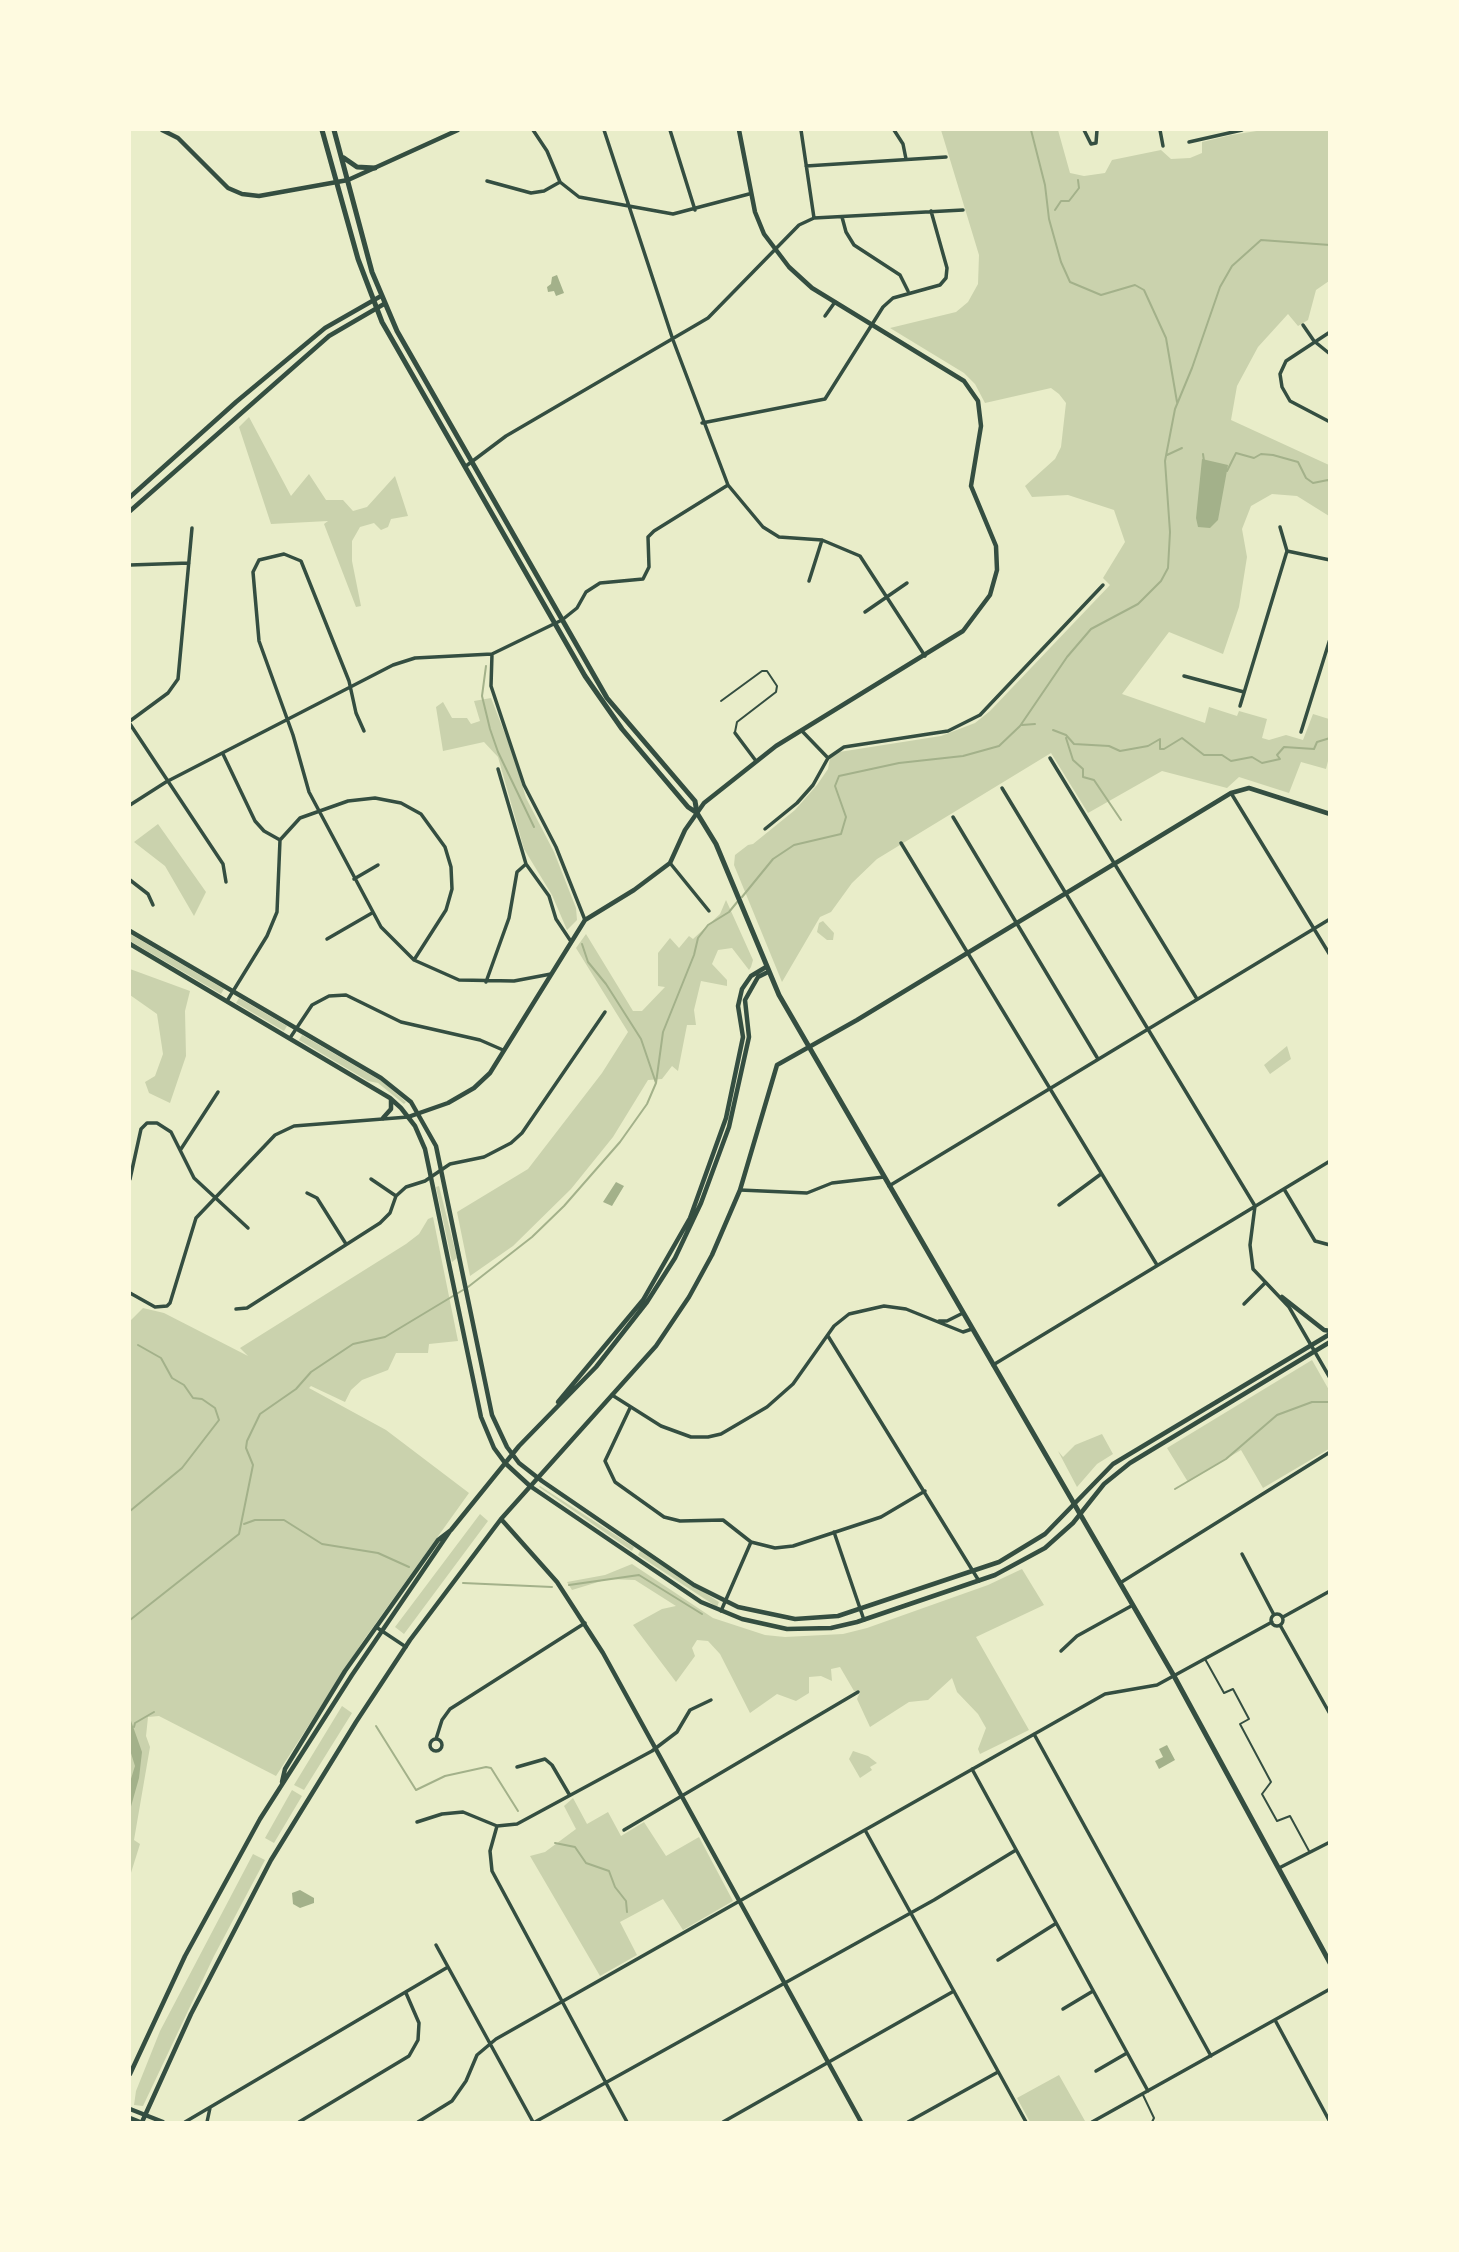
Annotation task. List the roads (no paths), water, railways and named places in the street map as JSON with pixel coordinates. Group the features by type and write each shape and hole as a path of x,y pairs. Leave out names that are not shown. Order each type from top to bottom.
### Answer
{"main road":[{"path":"162,130 178,138 222,184 242,194 272,194 348,180 458,130"},
{"path":"322,130 356,251 376,308 603,703 688,807 696,813 716,844 767,970 809,1047 1174,1676 1329,1964"},
{"path":"334,130 384,304 471,462 607,698 695,801 696,813"},
{"path":"408,1117 474,1088 490,1073 570,940 585,920 634,890 670,863 696,813 756,761 963,631 990,595 997,570 995,542 978,508 971,486 981,426 978,401 964,381 802,280 764,234 749,194 739,130"},
{"path":"342,156 357,167 374,168"},
{"path":"130,497 236,402 325,328 381,296"},
{"path":"130,511 329,335 384,304"},
{"path":"130,2118 141,2123 191,2014 271,1860 406,1647 501,1519 656,1346 684,1306 712,1255 740,1190 759,1133 773,1069 1231,793 1249,788 1329,814"},
{"path":"130,931 391,1084 420,1114 433,1137 442,1168 494,1423 512,1454 537,1478 639,1547 724,1602 753,1612 795,1619 830,1617 862,1610 975,1572 1029,1544 1067,1514 1113,1464 1329,1332"},
{"path":"130,944 391,1099 408,1117 421,1137 432,1175 481,1417 489,1438 505,1463 530,1486 633,1556 721,1612 757,1624 787,1629 831,1628 864,1620 979,1581 1045,1548 1081,1514 1104,1484 1130,1463 1329,1342"},
{"path":"130,2074 185,1956 282,1782 291,1773 383,1631 451,1530 512,1454 590,1374 626,1330 666,1273 686,1236 716,1167 737,1093 749,1037 745,1000 751,985 767,970"},
{"path":"383,1118 391,1109 391,1099"},
{"path":"1282,1297 1329,1332"},
{"path":"501,1519 557,1582 585,1623 861,2123"},
{"path":"282,1782 285,1769 376,1627 438,1540 451,1530"},
{"path":"633,1556 639,1547"},
{"path":"130,2109 163,2123"}],"street":[{"path":"533,130 547,151 560,182 579,197 673,214 749,194"},
{"path":"604,130 673,340 702,423 728,485 763,527 779,537 822,540 860,556 925,656"},
{"path":"670,130 695,210"},
{"path":"801,130 814,218"},
{"path":"894,130 903,144 906,159"},
{"path":"1084,130 1087,143 1091,144 1096,143 1097,130"},
{"path":"1160,130 1163,146"},
{"path":"1189,142 1230,130 1242,130"},
{"path":"806,166 946,157"},
{"path":"487,181 531,193 544,191 560,182"},
{"path":"466,466 506,436 708,318 799,225 814,218 963,210"},
{"path":"702,423 825,399 883,307 908,292 940,285 946,278 947,268 932,211"},
{"path":"842,217 846,233 854,245 900,275 908,292"},
{"path":"825,316 835,302"},
{"path":"1303,325 1314,341 1329,354"},
{"path":"1329,332 1286,361 1280,374 1282,387 1290,401 1329,422"},
{"path":"130,805 166,782 287,719 415,658 492,653 556,624 577,608 586,592 600,583 643,579 649,567 648,537 654,530 728,485"},
{"path":"1240,706 1287,551 1280,527"},
{"path":"192,528 178,679 168,693 130,723 166,782 223,864 226,881"},
{"path":"809,581 822,540"},
{"path":"1287,551 1329,560"},
{"path":"364,731 356,713 350,687 301,561 284,554 271,555 259,561 253,572 259,640 317,810 372,913 391,940 414,960 440,974 486,983 551,974"},
{"path":"130,565 189,563"},
{"path":"865,612 907,583"},
{"path":"765,830 813,785 828,758 844,747 947,731 980,715 1103,585"},
{"path":"1301,732 1329,639"},
{"path":"492,653 491,686 524,785 556,847 585,920"},
{"path":"1184,676 1244,692"},
{"path":"802,731 828,758"},
{"path":"735,733 756,761"},
{"path":"222,754 255,821 264,831 280,840"},
{"path":"1050,758 1197,999"},
{"path":"498,769 526,864 548,896 556,919 570,940"},
{"path":"1002,788 1255,1206 1250,1254 1253,1269 1282,1297 1329,1378"},
{"path":"1231,793 1329,955"},
{"path":"227,1001 267,936 277,912 280,840 300,818 348,801 375,798 401,803 421,814 445,847 451,867 452,889 446,910 414,960"},
{"path":"953,817 1098,1059"},
{"path":"901,843 1157,1265"},
{"path":"670,863 709,911"},
{"path":"486,983 509,918 517,872 526,864"},
{"path":"354,879 377,865"},
{"path":"130,880 148,894 153,905"},
{"path":"327,939 372,913"},
{"path":"889,1186 1329,919"},
{"path":"289,1038 312,1005 329,996 346,995 401,1022 466,1036 503,1050"},
{"path":"236,1309 247,1308 380,1223 390,1213 396,1196 406,1187 450,1164 484,1157 511,1143 522,1133 605,1012"},
{"path":"181,1150 218,1092"},
{"path":"130,1293 155,1307 167,1306 172,1299 190,1230 216,1197 267,1143 285,1129 308,1124 408,1117"},
{"path":"130,1179 140,1133 147,1123 158,1123 171,1132 194,1178 248,1228"},
{"path":"993,1365 1329,1161"},
{"path":"1059,1205 1101,1174"},
{"path":"740,1190 807,1193 832,1183 884,1177"},
{"path":"371,1179 396,1196"},
{"path":"1284,1188 1315,1241 1328,1245"},
{"path":"307,1193 317,1198 346,1244"},
{"path":"1244,1304 1265,1283"},
{"path":"612,1395 661,1426 691,1437 721,1434 767,1406 793,1384 827,1335 849,1314 884,1306 906,1310 963,1332 972,1329"},
{"path":"937,1321 947,1321 963,1313"},
{"path":"827,1335 979,1581"},
{"path":"630,1408 605,1461 615,1482 664,1517 680,1521 723,1520 751,1542 784,1547 881,1517 925,1491"},
{"path":"1121,1583 1329,1452"},
{"path":"834,1532 864,1620"},
{"path":"721,1612 751,1542"},
{"path":"418,2123 445,2107 459,2094 472,2063 490,2044 1105,1694 1150,1688 1272,1622 1274,1615 1242,1554"},
{"path":"1280,1625 1283,1617 1329,1591"},
{"path":"1061,1651 1077,1636 1133,1605"},
{"path":"1274,1615 1283,1617"},
{"path":"1272,1622 1280,1625 1329,1714"},
{"path":"436,1739 442,1720 450,1709 585,1623"},
{"path":"376,1627 406,1647"},
{"path":"624,1830 859,1692"},
{"path":"417,1822 442,1814 463,1812 497,1826 517,1825 655,1749 677,1732 690,1710 711,1700"},
{"path":"1034,1734 1211,2056"},
{"path":"517,1767 545,1759 552,1765 569,1794"},
{"path":"972,1769 1148,2091"},
{"path":"497,1826 489,1851 492,1871 627,2123"},
{"path":"864,1830 1026,2123"},
{"path":"1279,1868 1329,1842"},
{"path":"436,1945 534,2123 912,1913 1016,1850"},
{"path":"998,1960 1055,1924"},
{"path":"185,2123 448,1966"},
{"path":"1092,2123 1329,1989"},
{"path":"723,2123 954,1991"},
{"path":"1063,2009 1093,1991"},
{"path":"299,2123 409,2056 418,2040 419,2023 405,1992"},
{"path":"1275,2020 1329,2122"},
{"path":"1096,2070 1127,2053"},
{"path":"908,2123 999,2072"},
{"path":"207,2123 210,2108"}],"lane":[{"path":"721,701 762,671 767,671 778,686 776,692 737,722 735,733"},
{"path":"1205,1659 1224,1693 1233,1689 1249,1719 1240,1724 1271,1782 1262,1794 1276,1821 1290,1816 1310,1852"},
{"path":"1142,2094 1154,2118 1152,2123"}],"waterway":[{"path":"1031,130 1045,185 1049,219 1061,262 1070,282 1101,295 1135,285 1144,290 1166,338 1177,402"},
{"path":"1055,210 1061,201 1069,201 1079,188 1078,180"},
{"path":"742,897 773,859 794,845 841,834 846,817 835,786 839,776 899,763 963,756 999,746 1020,726 1067,657 1091,629 1138,604 1161,581 1168,568 1170,532 1165,461 1175,409 1220,287 1232,266 1261,240 1330,245"},
{"path":"1167,455 1182,448"},
{"path":"1227,471 1236,453 1254,458 1261,454 1273,455 1298,462 1306,478 1313,483 1328,480 1330,483"},
{"path":"1203,454 1204,461"},
{"path":"486,666 482,696 490,729 498,752 534,827"},
{"path":"1022,725 1035,724"},
{"path":"1053,730 1066,735 1074,744 1109,746 1120,751 1148,746 1160,739 1160,749 1164,749 1182,738 1204,755 1222,755 1231,761 1252,757 1262,763 1280,759 1277,755 1284,747 1314,749 1317,742 1330,738"},
{"path":"1066,738 1073,760 1083,769 1083,777 1094,780 1121,820"},
{"path":"468,1287 532,1237 564,1206 620,1142 647,1104 656,1083 663,1032 694,955 698,938 708,925 729,912 738,901"},
{"path":"582,944 588,962 606,984 641,1039 656,1083"},
{"path":"130,1620 239,1534 253,1465 246,1448 247,1441 260,1414 296,1389 311,1372 353,1344 385,1337 463,1290"},
{"path":"130,1511 182,1468 219,1420 215,1408 202,1399 193,1398 184,1385 172,1378 161,1358 138,1345"},
{"path":"1175,1489 1226,1459 1277,1415 1312,1402 1330,1402"},
{"path":"244,1524 255,1520 284,1520 322,1544 378,1553 409,1567"},
{"path":"569,1585 639,1575 702,1614"},
{"path":"463,1583 552,1587"},
{"path":"134,1727 135,1723 154,1712"},
{"path":"376,1726 416,1790 445,1776 491,1768 518,1811"},
{"path":"555,1843 575,1847 586,1863 609,1871 615,1887 626,1901 627,1912"}]}
